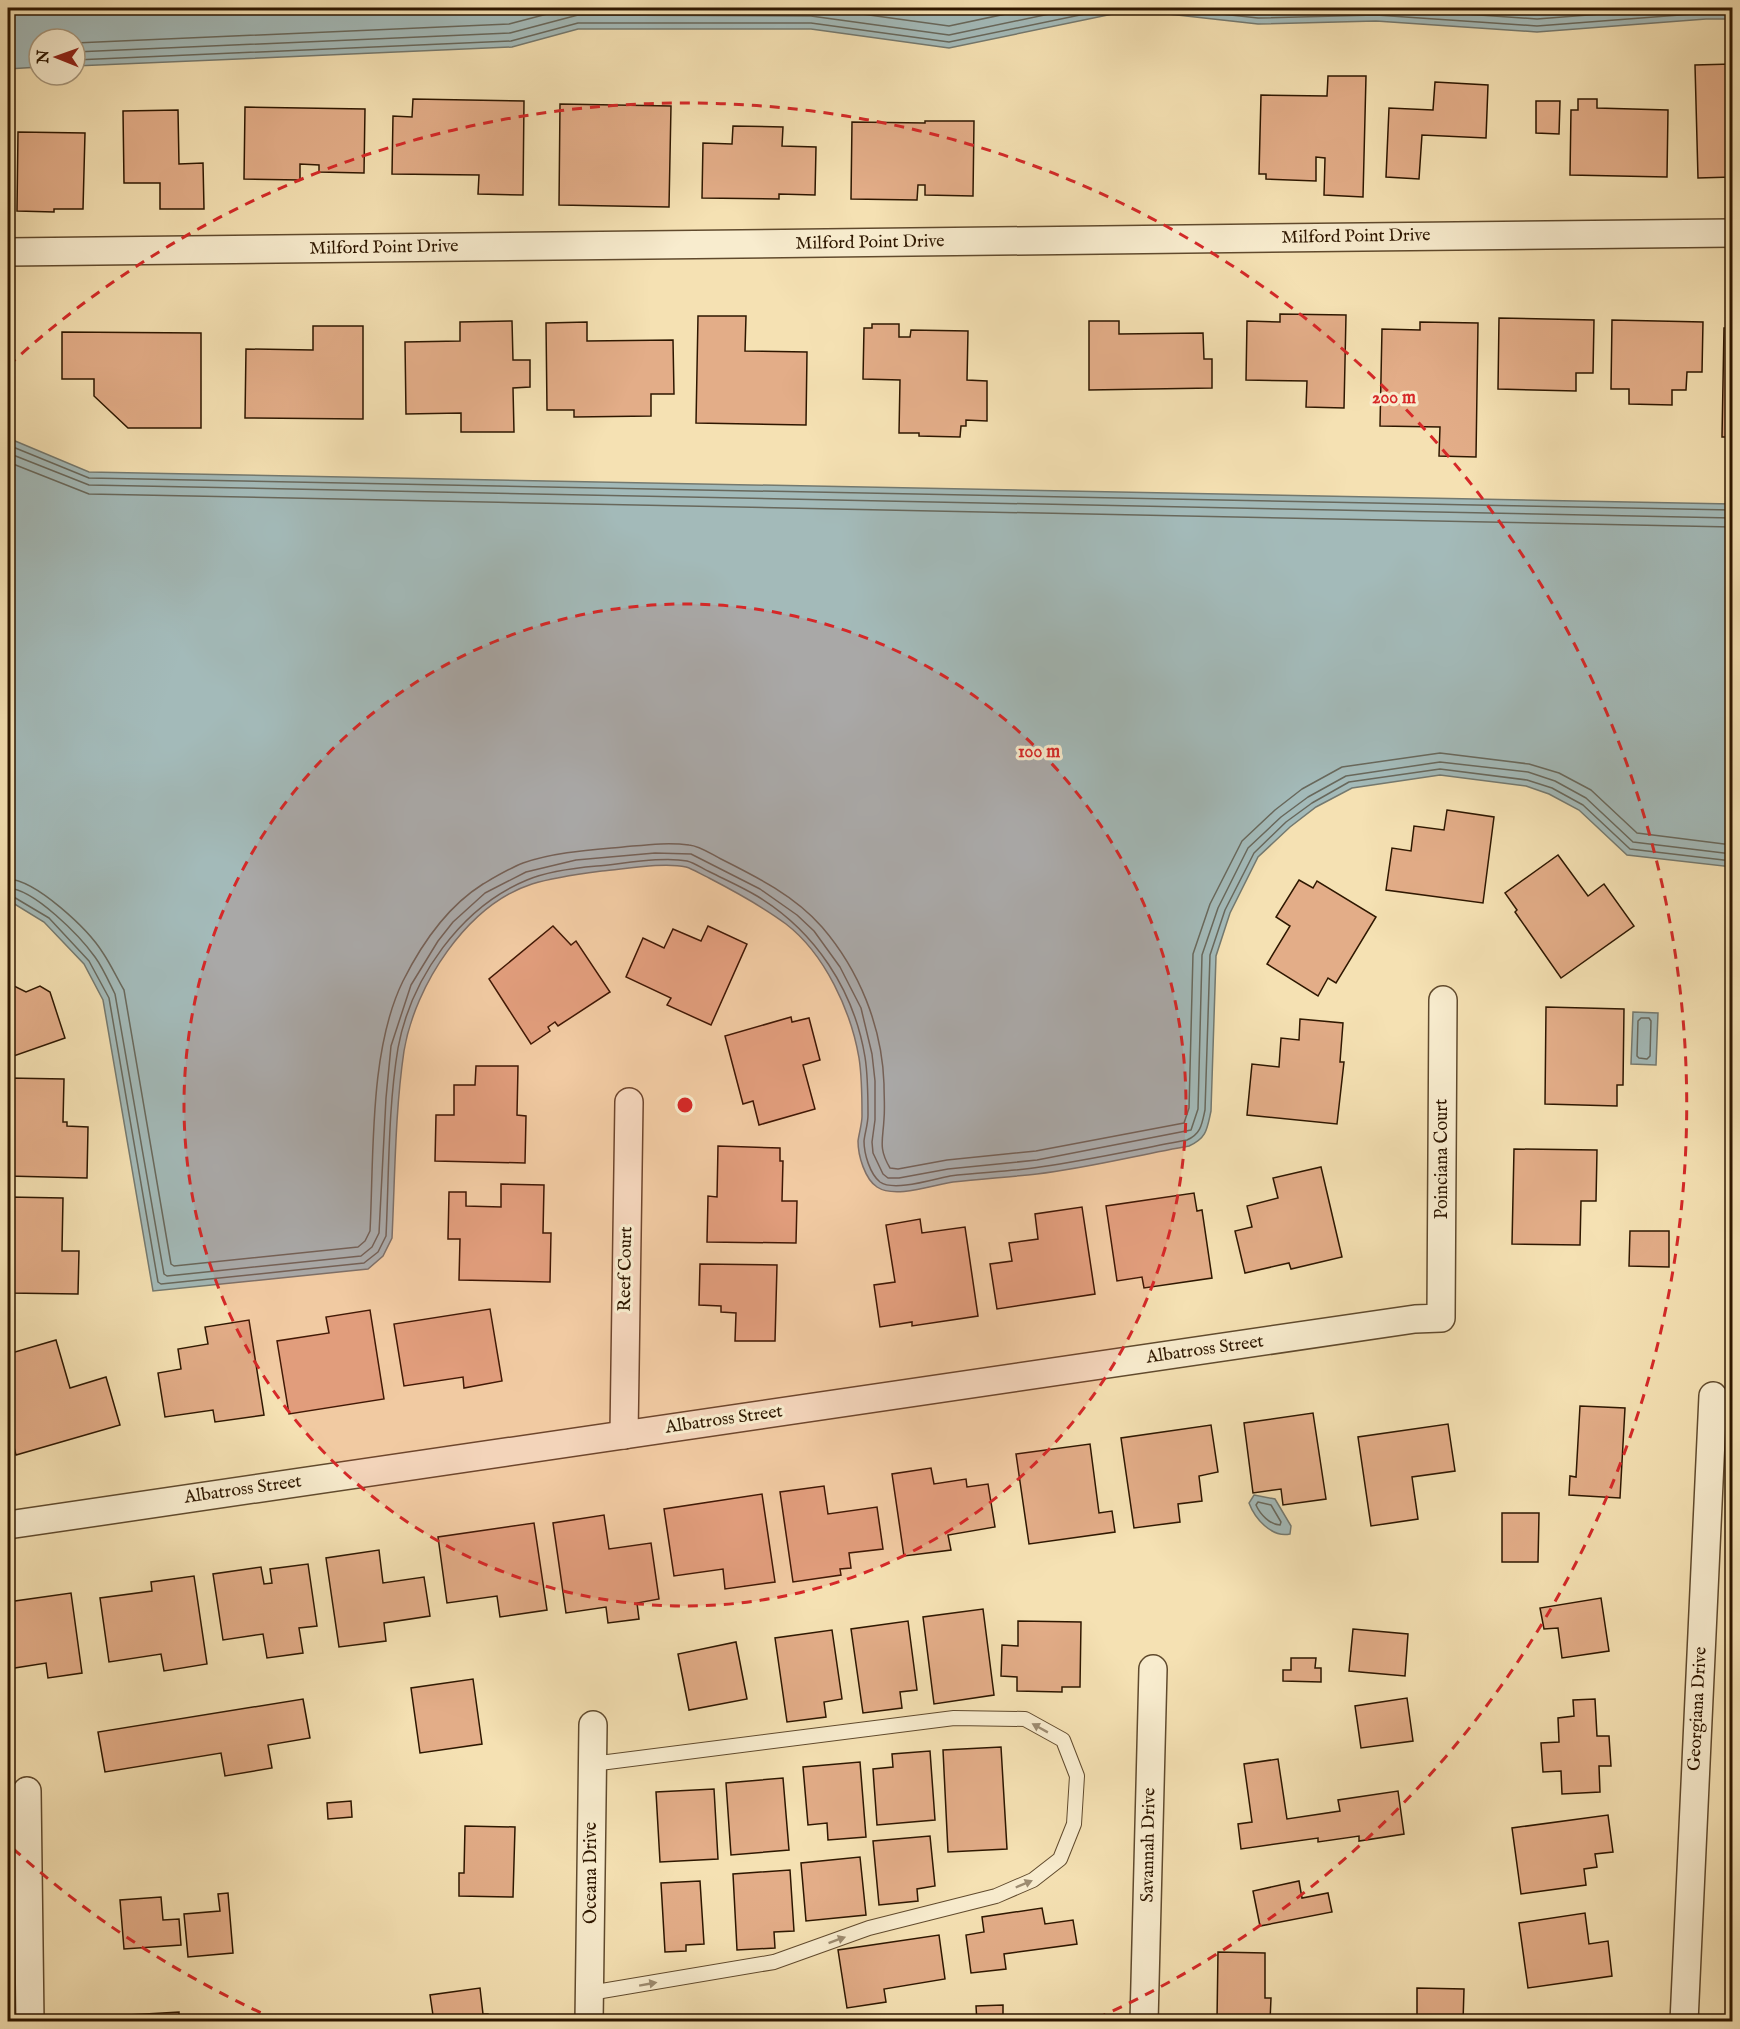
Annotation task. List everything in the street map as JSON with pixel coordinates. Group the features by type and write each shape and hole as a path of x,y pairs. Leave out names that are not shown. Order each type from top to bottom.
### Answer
{"street":[{"name":"Milford Point Drive","path":"8,252 1732,233"},
{"name":"Poinciana Court","path":"1441,1318 1443,1000"},
{"name":"Reef Court","path":"624,1435 629,1102"},
{"name":"Albatross Street","path":"8,1525 1415,1319 1441,1318"},
{"name":"Georgiana Drive","path":"1684,2022 1713,1396"},
{"name":"Savannah Drive","path":"1144,2022 1153,1669"},
{"name":"Oceana Drive","path":"589,2022 592,1725"},
{"path":"27,1791 30,2022"}],"lane":[{"path":"590,1993 774,1962 869,1928 996,1896 1033,1880 1060,1859 1074,1824 1077,1776 1063,1740 1025,1719 954,1718 592,1764"}],"water":[{"path":"8,8 1732,8 1732,19 1537,32 1376,21 1258,24 1132,10 949,48 811,29 578,29 512,47 87,65 87,27 27,27 27,68 8,69"},
{"path":"8,438 89,472 1732,504 1732,867 1627,855 1579,810 1549,794 1526,786 1440,775 1352,788 1316,807 1290,827 1258,857 1230,913 1216,956 1211,1111 1207,1128 1199,1140 1189,1146 1075,1168 953,1182 894,1192 877,1187 869,1179 859,1153 858,1141 862,1122 860,1065 850,1021 843,1003 813,951 786,924 749,900 686,867 644,866 576,875 532,884 508,894 466,929 432,975 420,1000 404,1051 397,1121 392,1238 383,1256 368,1269 153,1291 103,1000 84,964 44,922 8,900"},
{"path":"1633,1012 1658,1013 1656,1065 1631,1064"},
{"path":"1254,1495 1275,1499 1291,1526 1290,1534 1277,1533 1260,1521 1249,1503"}],"building":[{"path":"1732,64 1732,177 1698,178 1695,65"},
{"path":"1328,76 1366,76 1363,197 1324,195 1325,158 1316,157 1316,181 1266,179 1266,174 1259,174 1261,95 1327,96"},
{"path":"1435,82 1488,85 1486,138 1422,135 1419,179 1386,177 1389,108 1433,110"},
{"path":"413,99 524,101 523,195 478,194 479,175 392,174 393,116 412,117"},
{"path":"1578,99 1597,99 1597,108 1668,110 1667,177 1570,175 1571,110 1578,110"},
{"path":"1536,101 1560,101 1559,134 1536,133"},
{"path":"560,104 671,106 669,207 559,205"},
{"path":"245,107 365,109 364,173 319,172 319,165 300,164 300,180 244,179"},
{"path":"178,110 179,164 203,163 204,209 160,209 160,183 124,183 123,111"},
{"path":"925,121 974,121 973,196 925,195 925,185 918,185 917,200 851,199 852,122 925,123"},
{"path":"733,126 783,127 782,146 816,147 815,195 779,194 779,199 702,198 703,143 732,144"},
{"path":"18,132 85,133 83,209 54,209 54,212 17,211"},
{"path":"1280,314 1346,315 1344,408 1306,407 1307,381 1246,380 1247,321 1280,322"},
{"path":"698,316 746,316 745,351 807,352 806,425 696,423"},
{"path":"1499,318 1594,320 1593,373 1576,373 1576,391 1498,389"},
{"path":"1612,320 1703,322 1702,372 1687,372 1686,390 1672,390 1672,405 1629,404 1629,389 1611,389"},
{"path":"512,321 513,360 530,360 530,387 513,388 514,432 461,432 461,413 406,414 405,342 460,341 460,322"},
{"path":"1089,321 1119,321 1119,334 1203,333 1204,359 1212,359 1212,388 1089,390"},
{"path":"587,322 587,341 673,340 674,394 651,394 651,416 574,417 574,410 547,410 546,323"},
{"path":"1420,322 1478,323 1476,457 1439,456 1440,427 1380,426 1382,329 1420,330"},
{"path":"872,324 899,324 899,337 910,337 911,330 968,331 967,380 987,381 987,421 966,420 966,426 961,426 960,437 899,433 900,380 863,379 864,328 872,328"},
{"path":"313,326 363,326 363,419 245,418 246,349 313,350"},
{"path":"1724,328 1732,328 1732,437 1722,437"},
{"path":"62,332 201,333 201,428 128,428 94,396 94,379 62,379"},
{"path":"1447,810 1494,817 1483,903 1386,890 1392,848 1411,851 1414,826 1444,830"},
{"path":"1558,855 1588,896 1604,884 1634,926 1561,978 1515,912 1517,910 1505,893"},
{"path":"1299,880 1313,888 1317,881 1376,917 1336,983 1328,978 1318,996 1267,964 1290,926 1276,917"},
{"path":"553,926 571,945 576,941 610,992 558,1026 555,1022 548,1027 550,1031 531,1044 489,979"},
{"path":"708,926 747,944 711,1025 667,1005 671,998 626,977 643,938 664,948 673,929 701,941"},
{"path":"8,983 26,992 40,986 50,992 65,1038 8,1058"},
{"path":"1546,1007 1624,1009 1623,1085 1617,1085 1617,1106 1545,1104"},
{"path":"791,1017 792,1022 809,1018 820,1060 803,1065 815,1109 759,1125 753,1101 743,1104 725,1036"},
{"path":"1300,1019 1343,1023 1340,1062 1344,1062 1337,1124 1247,1115 1252,1064 1279,1067 1281,1038 1299,1040"},
{"path":"476,1066 518,1066 517,1115 526,1116 525,1163 435,1161 436,1115 454,1115 454,1085 475,1085"},
{"path":"8,1078 64,1079 63,1122 67,1122 67,1126 88,1127 87,1178 8,1176"},
{"path":"718,1146 780,1148 780,1161 783,1161 782,1201 797,1201 796,1243 707,1242 708,1196 717,1197"},
{"path":"1514,1149 1597,1150 1596,1201 1581,1201 1580,1245 1512,1244"},
{"path":"1321,1167 1342,1257 1291,1269 1289,1263 1245,1273 1235,1231 1252,1227 1247,1206 1278,1198 1273,1178"},
{"path":"501,1184 544,1185 543,1233 551,1233 550,1282 459,1280 460,1239 448,1239 449,1192 466,1192 466,1206 501,1207"},
{"path":"1194,1193 1197,1211 1202,1210 1212,1278 1144,1288 1142,1277 1117,1281 1106,1206"},
{"path":"8,1197 63,1198 62,1251 79,1251 78,1294 8,1293"},
{"path":"1082,1207 1095,1294 997,1309 990,1264 1012,1261 1009,1243 1038,1239 1035,1214"},
{"path":"920,1219 922,1233 965,1227 978,1316 912,1326 912,1322 880,1327 874,1285 895,1282 886,1225"},
{"path":"1630,1231 1669,1231 1669,1267 1629,1266"},
{"path":"700,1264 777,1265 775,1341 735,1341 736,1313 721,1312 721,1306 699,1305"},
{"path":"490,1309 502,1381 464,1388 463,1377 404,1386 394,1324"},
{"path":"370,1310 384,1399 289,1414 277,1341 329,1333 326,1317"},
{"path":"249,1320 264,1415 215,1422 213,1410 165,1417 158,1373 181,1369 178,1349 208,1344 205,1327"},
{"path":"56,1340 70,1388 106,1377 120,1425 16,1455 8,1425 8,1354"},
{"path":"1580,1406 1625,1408 1620,1498 1569,1495 1570,1476 1576,1477"},
{"path":"1313,1413 1326,1499 1283,1505 1281,1489 1253,1493 1244,1423"},
{"path":"1448,1424 1455,1471 1412,1477 1418,1519 1371,1526 1358,1437"},
{"path":"1211,1425 1218,1472 1199,1476 1202,1501 1178,1504 1180,1522 1134,1528 1121,1438"},
{"path":"1090,1444 1099,1513 1112,1511 1115,1532 1029,1544 1016,1454"},
{"path":"931,1468 934,1484 966,1479 967,1487 988,1484 995,1527 948,1535 951,1550 904,1556 892,1474"},
{"path":"824,1486 828,1514 877,1507 883,1549 849,1553 851,1568 840,1569 841,1575 793,1582 780,1492"},
{"path":"762,1494 775,1582 725,1589 723,1569 674,1576 664,1509"},
{"path":"1502,1513 1539,1513 1538,1562 1502,1562"},
{"path":"604,1515 609,1549 651,1543 659,1599 637,1603 639,1619 608,1623 606,1607 566,1613 553,1523"},
{"path":"534,1523 547,1610 500,1617 497,1596 447,1603 438,1537"},
{"path":"379,1550 383,1583 424,1577 430,1616 384,1623 386,1641 339,1647 326,1558"},
{"path":"308,1564 317,1626 299,1628 303,1653 267,1658 263,1634 223,1640 213,1574 261,1567 264,1584 272,1583 270,1569"},
{"path":"194,1576 207,1664 164,1671 161,1654 109,1662 100,1598 152,1591 151,1582"},
{"path":"71,1593 82,1673 48,1678 46,1663 8,1669 8,1602"},
{"path":"1601,1598 1609,1651 1562,1658 1558,1628 1544,1629 1540,1608"},
{"path":"983,1609 994,1695 934,1704 923,1617"},
{"path":"908,1621 917,1690 900,1692 902,1708 863,1713 851,1629"},
{"path":"1018,1621 1081,1622 1080,1687 1062,1687 1062,1692 1017,1691 1017,1677 1001,1676 1002,1645 1018,1646"},
{"path":"1353,1629 1408,1634 1405,1676 1349,1671"},
{"path":"832,1630 842,1699 824,1702 826,1717 787,1722 775,1638"},
{"path":"736,1642 747,1699 689,1710 678,1654"},
{"path":"1291,1658 1316,1658 1315,1668 1321,1668 1321,1682 1283,1681 1283,1670 1291,1670"},
{"path":"473,1679 482,1744 420,1753 411,1688"},
{"path":"1407,1698 1413,1741 1361,1748 1355,1706"},
{"path":"303,1699 310,1738 268,1745 272,1768 225,1776 221,1753 105,1772 98,1732"},
{"path":"1595,1699 1597,1736 1609,1736 1611,1766 1599,1766 1600,1792 1562,1794 1561,1771 1543,1772 1541,1743 1559,1742 1558,1718 1574,1716 1573,1700"},
{"path":"1001,1747 1007,1849 948,1852 943,1750"},
{"path":"930,1751 935,1820 877,1825 873,1769 893,1767 892,1754"},
{"path":"1278,1759 1287,1819 1340,1811 1338,1800 1398,1791 1404,1834 1359,1841 1359,1836 1318,1842 1318,1838 1241,1849 1238,1824 1252,1822 1244,1764"},
{"path":"860,1762 866,1837 828,1840 827,1823 808,1825 803,1767"},
{"path":"783,1778 789,1850 731,1855 726,1783"},
{"path":"714,1789 718,1859 660,1862 656,1792"},
{"path":"351,1801 352,1817 328,1819 327,1803"},
{"path":"1608,1815 1613,1852 1595,1854 1597,1867 1584,1869 1586,1885 1521,1894 1512,1828"},
{"path":"465,1826 515,1827 513,1897 459,1896 459,1873 464,1873"},
{"path":"930,1836 935,1886 917,1889 918,1901 879,1905 873,1841"},
{"path":"860,1857 866,1915 806,1921 801,1863"},
{"path":"790,1870 794,1931 774,1932 775,1948 737,1950 733,1874"},
{"path":"700,1881 704,1944 686,1945 686,1951 665,1952 661,1883"},
{"path":"1299,1881 1302,1898 1328,1893 1332,1912 1260,1926 1253,1891"},
{"path":"228,1893 233,1953 188,1957 184,1914 220,1911 218,1894"},
{"path":"161,1897 163,1920 179,1919 181,1945 124,1949 120,1900"},
{"path":"1042,1908 1045,1924 1073,1920 1077,1944 1004,1954 1006,1969 971,1973 966,1935 984,1932 982,1917"},
{"path":"1585,1913 1589,1944 1608,1941 1612,1976 1528,1988 1519,1923"},
{"path":"939,1935 945,1979 884,1989 886,2002 847,2008 838,1950"},
{"path":"1218,1952 1265,1953 1265,1998 1271,1998 1270,2021 1217,2020"},
{"path":"480,1988 483,2014 488,2014 489,2022 434,2022 430,1995"},
{"path":"1417,1988 1464,1989 1463,2022 1417,2022"},
{"path":"1003,2005 1003,2022 977,2022 976,2006"},
{"path":"179,2012 179,2022 129,2022 128,2015"}]}
